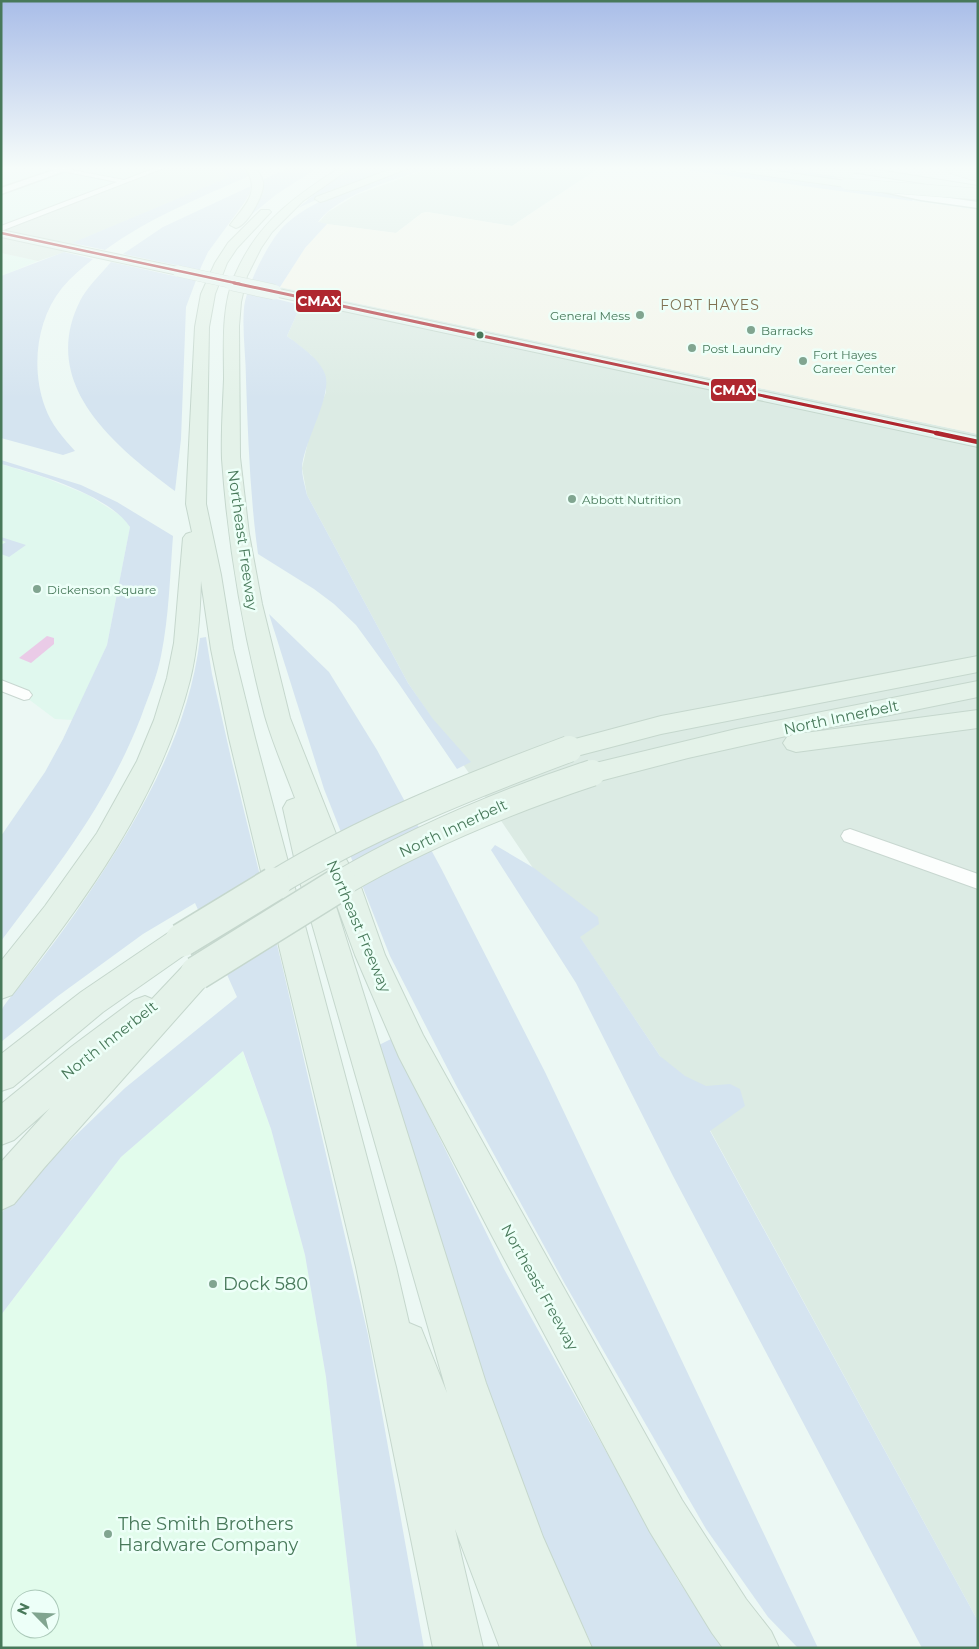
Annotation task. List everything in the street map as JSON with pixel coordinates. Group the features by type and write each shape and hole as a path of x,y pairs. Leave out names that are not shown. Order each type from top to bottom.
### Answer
{"highway":[{"path":"221,263 216,255 223,245"},
{"path":"234,245 221,263 208,294 202,327 196,504 202,566 242,738 376,1267 458,1648"},
{"name":"Northeast Freeway","path":"258,245 236,289 232,326 231,457 239,534 251,604 278,718 332,860 346,887 370,955 411,1046 504,1221 666,1516 729,1616 754,1648"},
{"path":"256,248 259,245"},
{"path":"6,977 44,932 108,838 156,746 171,705 183,655 190,603 202,566"},
{"name":"North Innerbelt","path":"1,1075 92,1002 182,940 288,875 411,811 479,782 569,749 661,725 978,664"},
{"name":"North Innerbelt","path":"1,1127 83,1058 197,973 258,932 324,892 412,845 502,805 592,773 642,759 978,689"},
{"path":"278,718 312,875 450,1339 492,1465 541,1591 567,1648"},
{"path":"714,743 796,743 968,720"},
{"path":"1,1190 197,973"},
{"path":"376,1267 470,1503 525,1648"}],"main road":[{"path":"56,245 978,442"}],"street":[{"path":"1,685 24,695"},
{"path":"850,836 978,882"}],"shaded area":[{"path":"1,245 83,246 38,261 1,253"},
{"path":"81,245 113,245 105,250"},
{"path":"136,245 213,245 201,267 186,307 181,439 175,491 129,455 108,434 90,411 76,386 69,360 70,331 80,301 90,286 111,262 188,279 194,269 123,254"},
{"path":"270,245 308,245 280,287 276,286 264,296 301,305 287,336 314,358 325,374 325,394 307,446 302,468 307,495 408,683 433,719 471,762 457,769 356,625 334,604 314,589 258,554 251,489 244,308 254,275"},
{"name":"Fort Hayes Career Center","path":"308,245 978,245 978,434 280,287"},
{"path":"64,252 93,259 69,280 53,301 46,315 38,345 38,377 45,407 54,425 75,451 63,455 1,438 1,276"},
{"path":"1,253 38,261 1,276"},
{"path":"280,287 978,434 978,1621 710,1130 408,683 307,495 302,468 309,437 326,392 325,375 311,355 287,336 301,305"},
{"path":"1,460 81,485 117,502 173,536 166,626 161,656 152,687 128,749 97,807 61,861 1,941 1,836 45,772 63,739 107,645 130,527 106,505 90,496 53,480 1,464"},
{"path":"1,464 43,477 88,495 123,517 130,527 107,645 73,720 55,719 23,695 1,686"},
{"path":"1,537 26,545 9,557 1,554 1,545 6,542 1,540"},
{"path":"269,614 329,672 377,750 442,870 545,1072 818,1648 798,1648 768,1617 706,1529 565,1284 457,1087 390,956 324,789"},
{"path":"47,636 54,638 54,644 31,663 19,658"},
{"path":"206,637 212,674 231,758 282,965 368,1335 424,1648 357,1648 326,1377 305,1255 271,1129 243,1051 121,1157 1,1315 1,1213 51,1159 125,1088 237,997 195,903 143,934 58,996 1,1042 2,1009 49,949 108,864 160,772 185,707 194,673 200,638"},
{"path":"495,845 534,868 598,917 599,924 580,937 660,1056 685,1076 706,1086 730,1084 740,1089 745,1106 710,1131 978,1621 978,1648 922,1648 673,1176 576,983 491,850"},
{"path":"391,1039 504,1269 678,1580 724,1648 593,1648 547,1546 477,1364 379,1045"},
{"path":"242,1050 271,1129 305,1255 326,1377 357,1648 1,1648 1,1315 121,1157"}],"transit line":[{"name":"CMAX","path":"57,245 978,442"}],"place":[{"name":"General Mess","path":"640,315"},
{"name":"Barracks","path":"751,330"},
{"name":"Post Laundry","path":"692,348"},
{"name":"Fort Hayes Career Center","path":"803,361"},
{"name":"Abbott Nutrition","path":"572,499"},
{"name":"Dickenson Square","path":"37,589"},
{"name":"Dock 580","path":"213,1284"},
{"name":"The Smith Brothers Hardware Company","path":"108,1534"}],"district":[{"name":"FORT HAYES","path":"710,305"}]}
